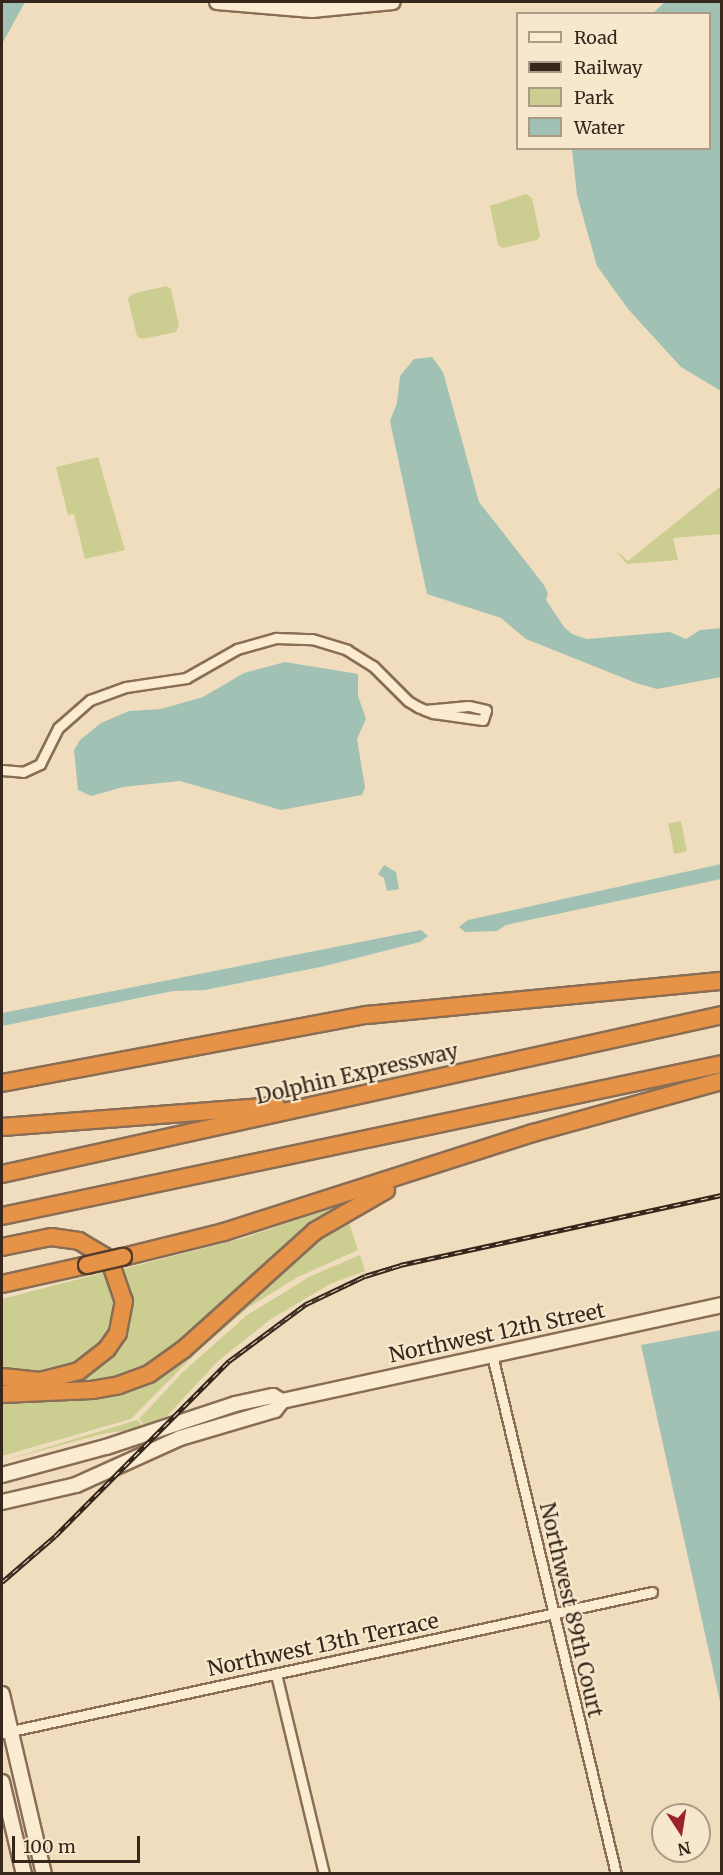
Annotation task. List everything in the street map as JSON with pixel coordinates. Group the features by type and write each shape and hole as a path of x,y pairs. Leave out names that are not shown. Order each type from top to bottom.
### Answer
{"highway":[{"path":"2,1083 367,1016 722,981"},
{"name":"Dolphin Expressway","path":"2,1174 722,1015"},
{"path":"2,1216 722,1064"},
{"path":"2,1284 123,1257 240,1227 475,1151 722,1081"},
{"path":"2,1127 334,1102"},
{"path":"2,1394 92,1390 119,1385 149,1374 184,1349 315,1231 365,1199 457,1163 475,1151"},
{"path":"2,1247 51,1237 79,1241 104,1256 112,1267 123,1301 118,1333 107,1349 79,1371 40,1381 2,1377"}],"main road":[{"path":"218,2 301,6 393,2"},
{"name":"Northwest 12th Street","path":"2,1502 76,1485 187,1435 275,1410 282,1401 722,1305"},
{"name":"Northwest 12th Street","path":"2,1475 106,1447 234,1404 273,1396 282,1401"},
{"path":"2,1694 6,1732 44,1874"},
{"path":"2,1782 24,1874"}],"street":[{"path":"2,770 23,772 40,764 58,728 90,700 126,687 186,678 237,649 276,638 312,639 347,650 373,666 408,700 425,710 483,720 486,710 468,706 425,710"},
{"name":"Northwest 89th Court","path":"492,1355 616,1874"},
{"name":"Northwest 13th Terrace","path":"6,1732 652,1592"},
{"path":"276,1674 324,1874"}],"green space":[{"path":"526,194 532,198 540,236 537,240 503,248 498,245 490,206"},
{"path":"166,286 171,289 179,326 176,332 142,339 137,336 128,299 132,294"},
{"path":"98,457 125,550 85,559 74,514 68,515 56,467"},
{"path":"721,486 721,534 673,538 678,560 627,564 614,549 628,561"},
{"path":"681,821 687,851 674,854 668,823"},
{"path":"350,1202 178,1350 129,1377 65,1387 64,1381 113,1349 119,1270 244,1238"},
{"path":"347,1216 358,1250 298,1277 249,1307 197,1352 131,1419 2,1456 2,1398 142,1383 295,1253"},
{"path":"360,1255 365,1271 330,1284 271,1319 218,1361 167,1416 144,1425 139,1419 183,1372 247,1315 311,1276"},
{"path":"110,1271 116,1284 117,1321 94,1355 53,1374 2,1371 2,1299"},
{"path":"137,1420 146,1429 106,1433 2,1461"}],"water":[{"path":"2,2 25,2 2,44"},
{"path":"665,2 721,2 721,391 681,367 628,309 597,266 577,195 572,150 711,150 711,12 654,12"},
{"path":"432,357 443,372 479,502 544,585 548,594 546,600 564,627 572,634 587,639 670,632 686,639 700,630 721,628 721,677 657,689 636,683 526,639 501,618 427,594 390,421 397,403 400,376 414,359"},
{"path":"285,662 358,674 358,696 366,719 357,739 365,787 362,795 281,810 180,781 123,787 91,796 78,790 74,750 80,740 101,723 129,711 161,709 203,697 244,673"},
{"path":"721,864 721,879 506,925 497,931 465,932 459,927 468,920"},
{"path":"384,865 396,872 399,889 387,891 384,878 378,874"},
{"path":"421,930 428,936 420,942 325,966 205,990 173,991 2,1026 2,1013"},
{"path":"722,1330 721,1706 641,1345"}],"railway":[{"path":"2,1582 55,1536 229,1361 306,1304 365,1276 400,1265 722,1195"}]}
